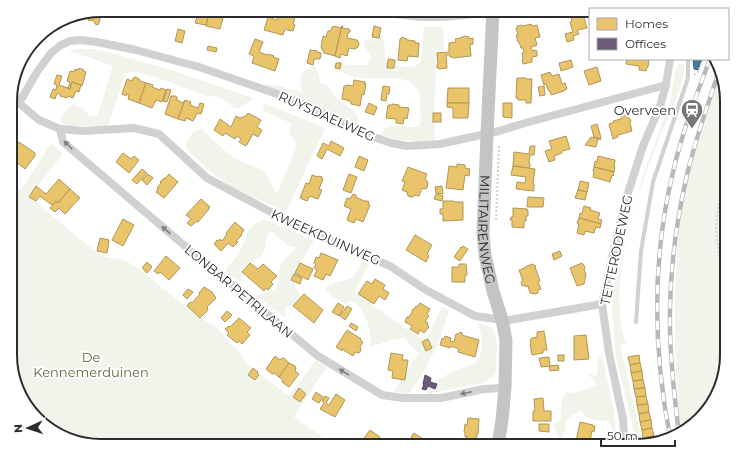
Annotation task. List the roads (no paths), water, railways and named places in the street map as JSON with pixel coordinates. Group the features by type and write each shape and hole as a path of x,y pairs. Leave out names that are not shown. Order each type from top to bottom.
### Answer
{"main road":[{"name":"MILITAIRENWEG","path":"493,17 494,132"},
{"name":"MILITAIRENWEG","path":"500,17 491,240 506,320 513,341 512,389 505,439"},
{"name":"MILITAIRENWEG","path":"499,439 505,388 506,320"}],"street":[{"path":"420,17 452,17"},
{"name":"RUYSDAELWEG","path":"18,103 51,52 70,41 80,40 136,50 199,67 292,99 371,136 407,146 440,144 494,132 666,84"},
{"name":"TETTERODEWEG","path":"624,439 623,419 609,353 602,304 626,199 643,146 660,106 666,84 670,60"},
{"path":"18,103 39,120 60,129"},
{"name":"KWEEKDUINWEG","path":"60,129 84,131 134,128 159,134 207,178 267,210 329,240 390,266 426,290 475,316 506,320 602,304"},
{"name":"LONBAR PETRILAAN","path":"60,129 63,142 198,257 318,356 382,395 403,398 441,398 484,389 505,388"}],"lane":[{"path":"636,322 642,251 654,182 688,78 688,60"}],"railway":[{"path":"669,432 660,371 658,337 657,304 661,238 666,205 677,157 710,60"},
{"path":"678,428 670,339 673,257 683,191 690,162 717,78"}],"place":[{"name":"Overveen","path":"692,130"}],"park label":[{"name":"De Kennemerduinen","path":"91,364"}]}
